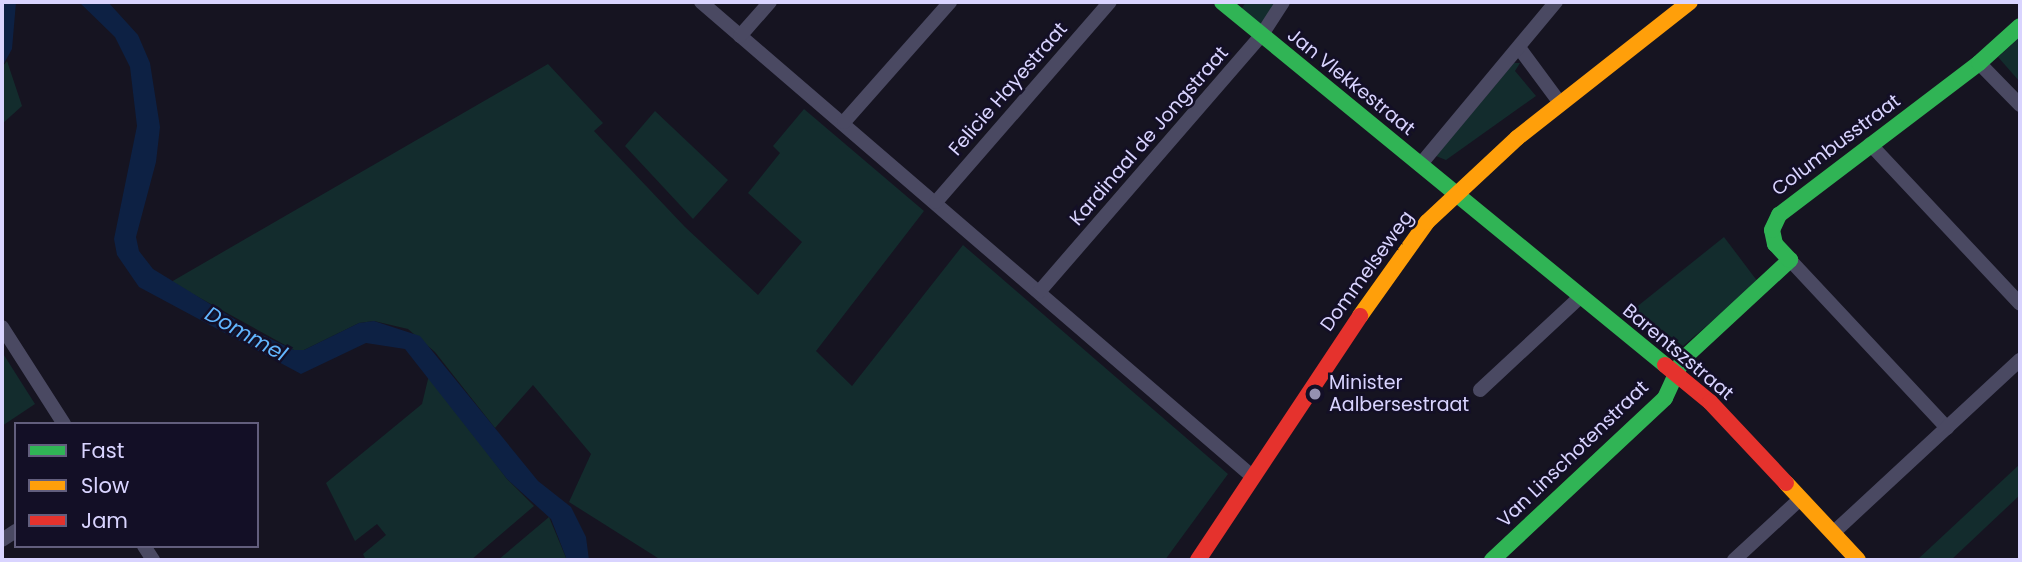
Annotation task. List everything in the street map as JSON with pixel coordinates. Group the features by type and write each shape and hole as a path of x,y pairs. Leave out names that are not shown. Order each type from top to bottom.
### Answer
{"street":[{"path":"701,2 844,122 1253,477"},
{"path":"740,36 770,2"},
{"path":"844,122 950,2"},
{"name":"Felicie Hayestraat","path":"936,202 1110,2"},
{"name":"Kardinaal de Jongstraat","path":"1039,292 1261,36 1283,2"},
{"path":"1420,165 1520,49 1556,2"},
{"name":"Dommelseweg","path":"1198,560 1396,260 1456,192 1560,103 1690,2"},
{"name":"Jan Vlekkestraat","path":"1227,3 1261,36 1456,192"},
{"name":"Columbusstraat","path":"1790,260 1775,244 1772,230 1779,215 1979,63 2020,26"},
{"path":"1520,49 1560,103"},
{"path":"1979,63 2020,106"},
{"path":"1870,144 2020,304"},
{"name":"Barentszstraat","path":"1456,192 1579,298 1710,402 1858,560"},
{"path":"1676,374 1683,359 1790,260 1947,428"},
{"path":"1480,390 1579,298"},
{"path":"2,327 63,422"},
{"path":"1833,533 2020,360"},
{"name":"Van Linschotenstraat","path":"1492,560 1665,398 1676,374"},
{"path":"1734,560 1800,499"}],"green space":[{"path":"1246,2 1276,2 1261,25 1240,11"},
{"path":"2020,37 2020,82 1998,57"},
{"path":"7,61 22,106 2,124 2,67"},
{"path":"1514,63 1520,63 1515,71 1536,96 1446,160 1436,156"},
{"path":"548,64 603,123 594,131 685,227 758,295 802,242 748,193 780,153 773,146 804,109 924,211 816,351 852,386 963,245 1228,474 1165,560 661,560 569,502 591,454 533,385 495,428 435,352 408,329 374,321 359,323 304,350 294,350 171,282"},
{"path":"655,111 728,180 693,219 625,146"},
{"path":"1724,237 1758,282 1683,346 1634,309"},
{"path":"2,352 35,404 2,426"},
{"path":"429,375 507,479 534,506 471,560 366,560 363,554 386,535 377,524 355,541 326,483 422,404"},
{"path":"2020,464 2020,495 1951,560 1917,560"},
{"path":"549,517 567,560 498,560"}],"water":[{"path":"2,2 16,2 12,49 2,67"},
{"name":"Dommel","path":"79,2 108,2 138,35 150,63 160,127 156,162 136,237 139,251 153,269 254,331 294,350 304,350 359,323 374,321 420,336 538,481 571,507 586,537 589,560 567,560 551,519 507,479 405,349 366,343 301,374 139,287 117,255 114,239 137,126 130,67 115,37"}],"traffic: fast":[{"path":"1222,2 1665,365"},
{"path":"1492,560 1665,398 1683,359 1790,260 1775,244 1772,230 1779,215 1979,63 2020,26"}],"traffic: slow":[{"path":"1360,316 1427,222 1517,138 1690,2"},
{"path":"1786,483 1858,560"}],"traffic: jam":[{"path":"1198,560 1360,316"},
{"path":"1665,365 1710,402 1786,483"}],"place":[{"name":"Minister Aalbersestraat","path":"1315,394"}]}
